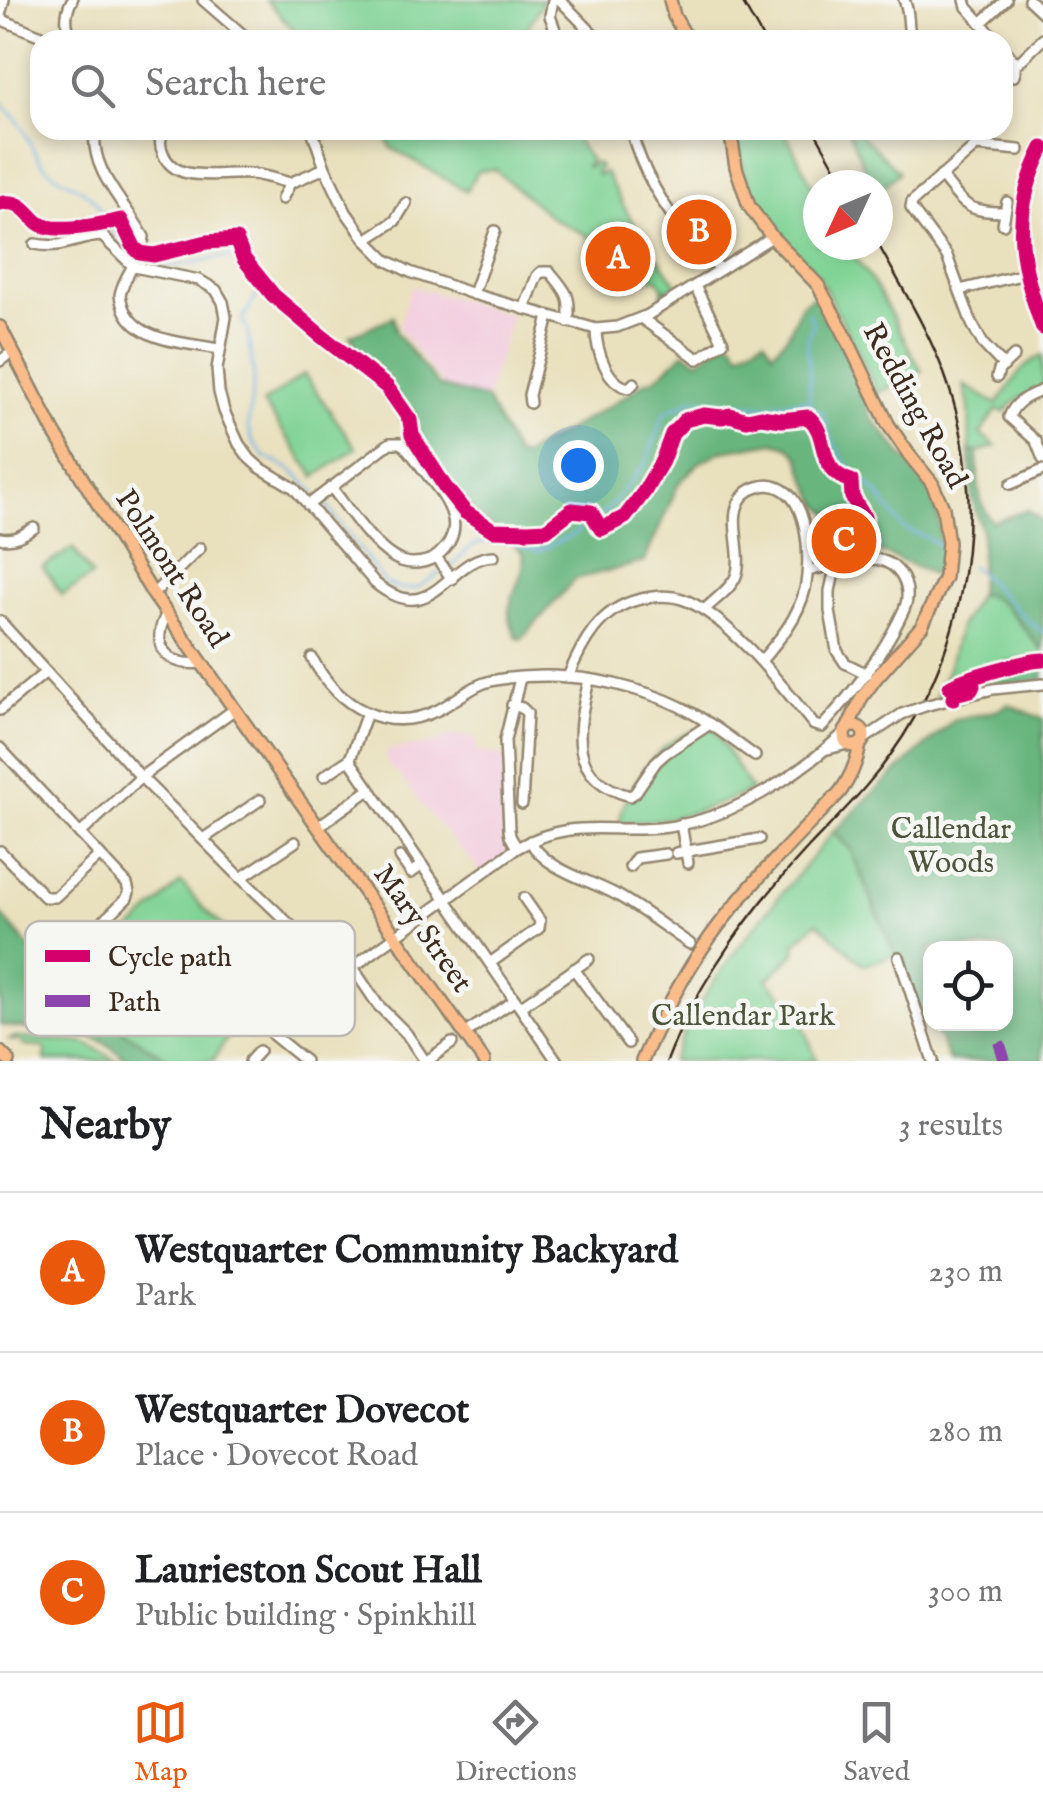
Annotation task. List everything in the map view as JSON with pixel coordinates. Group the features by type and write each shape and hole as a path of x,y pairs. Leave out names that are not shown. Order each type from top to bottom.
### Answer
{"main road":[{"path":"670,0 682,30"},
{"name":"Redding Road","path":"642,1061 676,990 721,922 840,792 854,769 857,712 862,697 922,626 944,577 948,542 936,488 882,414 818,285 757,219 744,193 732,140"},
{"name":"Polmont Road","path":"0,327 54,432 152,594 321,824"},
{"name":"Mary Street","path":"321,824 460,1037 484,1061"},
{"path":"0,1052 8,1061"}],"street":[{"path":"4,0 0,17 30,31"},
{"path":"67,30 66,12 72,0"},
{"path":"204,0 238,30"},
{"path":"556,30 550,16 556,0 588,30"},
{"path":"904,0 910,15 909,30"},
{"path":"964,0 987,30"},
{"path":"980,22 1006,0"},
{"path":"1029,0 1043,14"},
{"path":"1014,76 1014,60 1019,62 1043,39"},
{"path":"95,140 99,168 144,237 143,248 120,296 126,314 135,327 150,336 219,349"},
{"path":"160,140 164,158 185,173 251,174 290,182 325,168"},
{"path":"315,140 346,212 386,260 474,294 596,329 617,327 641,318 772,237"},
{"path":"633,140 637,155 672,215 700,252 721,269"},
{"path":"1004,366 983,344 972,324 941,245 911,208 912,202 976,146 1019,150"},
{"path":"1043,148 1030,177 1020,239 1043,328"},
{"path":"941,176 974,211 1005,207 1003,224"},
{"path":"282,198 290,182"},
{"path":"366,240 395,222 406,203"},
{"path":"474,294 495,231"},
{"path":"35,244 56,247 102,236 134,267 199,280 216,290 226,316 217,369 219,392 224,410 250,459 294,488 319,496 402,561 421,563 436,557 452,533 450,506 401,442 390,442 319,496"},
{"path":"524,309 537,276 550,272 566,292 570,304 568,322"},
{"path":"960,290 1026,274"},
{"path":"641,318 698,359 723,342 694,286"},
{"path":"530,403 549,316"},
{"path":"596,329 596,342 612,380 629,388 634,383"},
{"path":"0,361 12,352"},
{"path":"997,378 1014,356"},
{"path":"1043,390 1022,399 1010,416 1036,440 1043,459"},
{"path":"1011,484 1043,470"},
{"path":"704,610 735,579 738,505 746,493 758,487 780,488 794,500 806,532 808,571 792,621 761,661"},
{"path":"319,496 375,583 398,598 422,597 448,573 478,558 494,556"},
{"path":"0,538 9,540 34,528"},
{"path":"152,594 200,549"},
{"path":"436,557 448,573"},
{"path":"568,676 588,635 617,608 648,597 678,597 704,610 761,661 814,725 822,727 867,674 893,631 906,604 906,588 900,573 879,560 808,571"},
{"path":"836,564 830,610 838,651 845,663 867,674"},
{"path":"166,613 159,635 164,652 180,662 202,663"},
{"path":"0,621 142,777 287,921"},
{"path":"893,631 910,641"},
{"path":"312,658 322,678 343,699 367,713 395,720 440,709 484,683 568,676 657,697 688,710 755,756"},
{"path":"0,710 46,672"},
{"path":"518,848 510,836 504,764 505,740 520,678"},
{"path":"589,680 581,715 582,759 600,783 615,792 635,794 656,762 710,724"},
{"path":"355,966 518,848 547,834 573,828 621,830 681,824 715,815 756,796 826,750 902,714 993,690 1043,684"},
{"path":"512,705 527,713 522,804"},
{"path":"80,834 142,777 235,709"},
{"path":"324,776 350,759 367,713"},
{"path":"0,748 127,884 128,898 104,921"},
{"path":"0,767 8,759"},
{"path":"350,759 557,1061"},
{"path":"321,824 369,790"},
{"path":"204,840 260,800"},
{"path":"679,856 681,824"},
{"path":"630,866 636,858 679,856 759,839"},
{"path":"530,841 549,862 618,896 690,944"},
{"path":"242,878 295,842"},
{"path":"0,851 44,898 55,896 100,855"},
{"path":"400,858 411,873 422,865"},
{"path":"490,962 536,931 540,922 524,898"},
{"path":"899,957 933,1061"},
{"path":"355,972 378,1004 430,1060 460,1037 589,959"},
{"path":"574,969 628,1042"},
{"path":"275,1036 305,1061"},
{"path":"250,1061 258,1051"}],"shaded area":[{"path":"411,286 512,315 486,399 445,388 401,331"},
{"path":"451,735 477,738 476,747 481,752 505,757 509,829 517,848 483,874 391,769 385,756 388,750 432,744"}],"green space":[{"path":"266,0 544,0 526,30 294,30"},
{"path":"387,140 577,140 591,161 587,167 597,163 597,175 605,172 632,221 681,290 672,293 670,288 665,289 670,296 661,300 663,287 657,278 637,278 622,284 589,250 589,236 553,219 494,169 478,171 466,191 392,148"},
{"path":"737,140 789,140 804,170 803,260 857,260 876,287 922,372 878,393 817,275 781,240 748,190"},
{"path":"852,140 866,140 899,172 893,177 893,170 865,170"},
{"path":"817,294 849,359 871,417 934,498 942,556 939,577 871,548 819,504 799,456 788,446 774,442 722,451 699,463 679,483 644,562 575,579 522,639 517,638 509,613 523,569 523,553 448,491 350,336 393,317 396,333 439,386 486,399 515,454 521,457 655,379 685,352 698,361 726,341 733,342 740,353 764,339 773,352 788,335 801,305"},
{"path":"1042,355 1043,387 1013,403 1005,412 997,410 980,434 996,446 977,453 970,450 969,406 964,385 997,404 1021,371"},
{"path":"304,374 356,448 315,477 263,403"},
{"path":"970,450 977,453 981,499 993,522 1028,510 1043,522 1043,651 1006,608 979,594 982,531 972,498"},
{"path":"73,548 92,576 62,595 43,567"},
{"path":"979,594 998,601 1014,616 1043,651 1043,658 980,669 972,682 979,688 935,698 948,669 959,627"},
{"path":"1043,658 1043,680 979,688 966,673"},
{"name":"Callendar Woods","path":"1008,704 1043,719 1043,1061 949,1061 939,1037 931,1031 1013,1031 1013,941 923,941 923,1019 850,849 834,832 954,720 999,710"},
{"path":"699,728 714,729 751,790 687,814 620,823 631,791 654,758 670,743"},
{"name":"Callendar Park","path":"833,832 850,849 895,955 864,965 817,922 795,944 795,953 767,980 798,1011 817,1061 672,1061 721,971"},
{"path":"181,882 217,921 140,921"},
{"path":"0,913 25,942 25,1029 0,1025"},
{"path":"87,1036 131,1036 171,1061 127,1061"},
{"path":"131,1036 228,1036 213,1061 171,1061"},
{"path":"16,1037 85,1043 118,1061 45,1061 43,1047 8,1040"}],"waterway":[{"path":"0,102 19,123 42,162 92,198 120,243 133,256"},
{"path":"142,261 168,266 230,257 240,261 259,284 258,294 242,320 247,329 254,377 248,427 265,457 292,470 315,493"},
{"path":"809,312 813,324 807,345 809,403"},
{"path":"321,499 386,584 401,589 417,588 453,565 472,546 495,539 538,551 574,534 608,509 646,463 664,413 693,399 760,406 803,400 822,413 846,464 878,494 903,528 944,548"},
{"path":"971,566 1043,632"}],"railway":[{"path":"741,0 758,30"},
{"path":"820,140 837,170"},
{"path":"667,1061 694,1002 746,921 900,742 927,694 947,643 961,590 968,536 968,481 960,426 937,356 887,260"}],"marked path":[{"path":"999,1042 1005,1061"}],"cycle path":[{"path":"1043,148 1022,216 1028,281 1043,328"},
{"path":"0,204 16,204 41,225 56,228 121,220 140,253 154,255 207,242 236,240 244,259 273,295 387,387 410,420 412,435 445,487 465,512 493,530 546,530 572,510 591,512 601,529 625,517 662,461 672,434 685,420 730,415 747,420 808,417 815,424 832,469 851,481 852,497 864,517 864,539"},
{"path":"953,699 954,694 973,686 950,687 956,684 1043,660"}],"place":[{"name":"Westquarter Dovecot","path":"699,232"},
{"name":"Westquarter Community Backyard","path":"618,259"},
{"name":"Laurieston Scout Hall","path":"844,541"}]}
